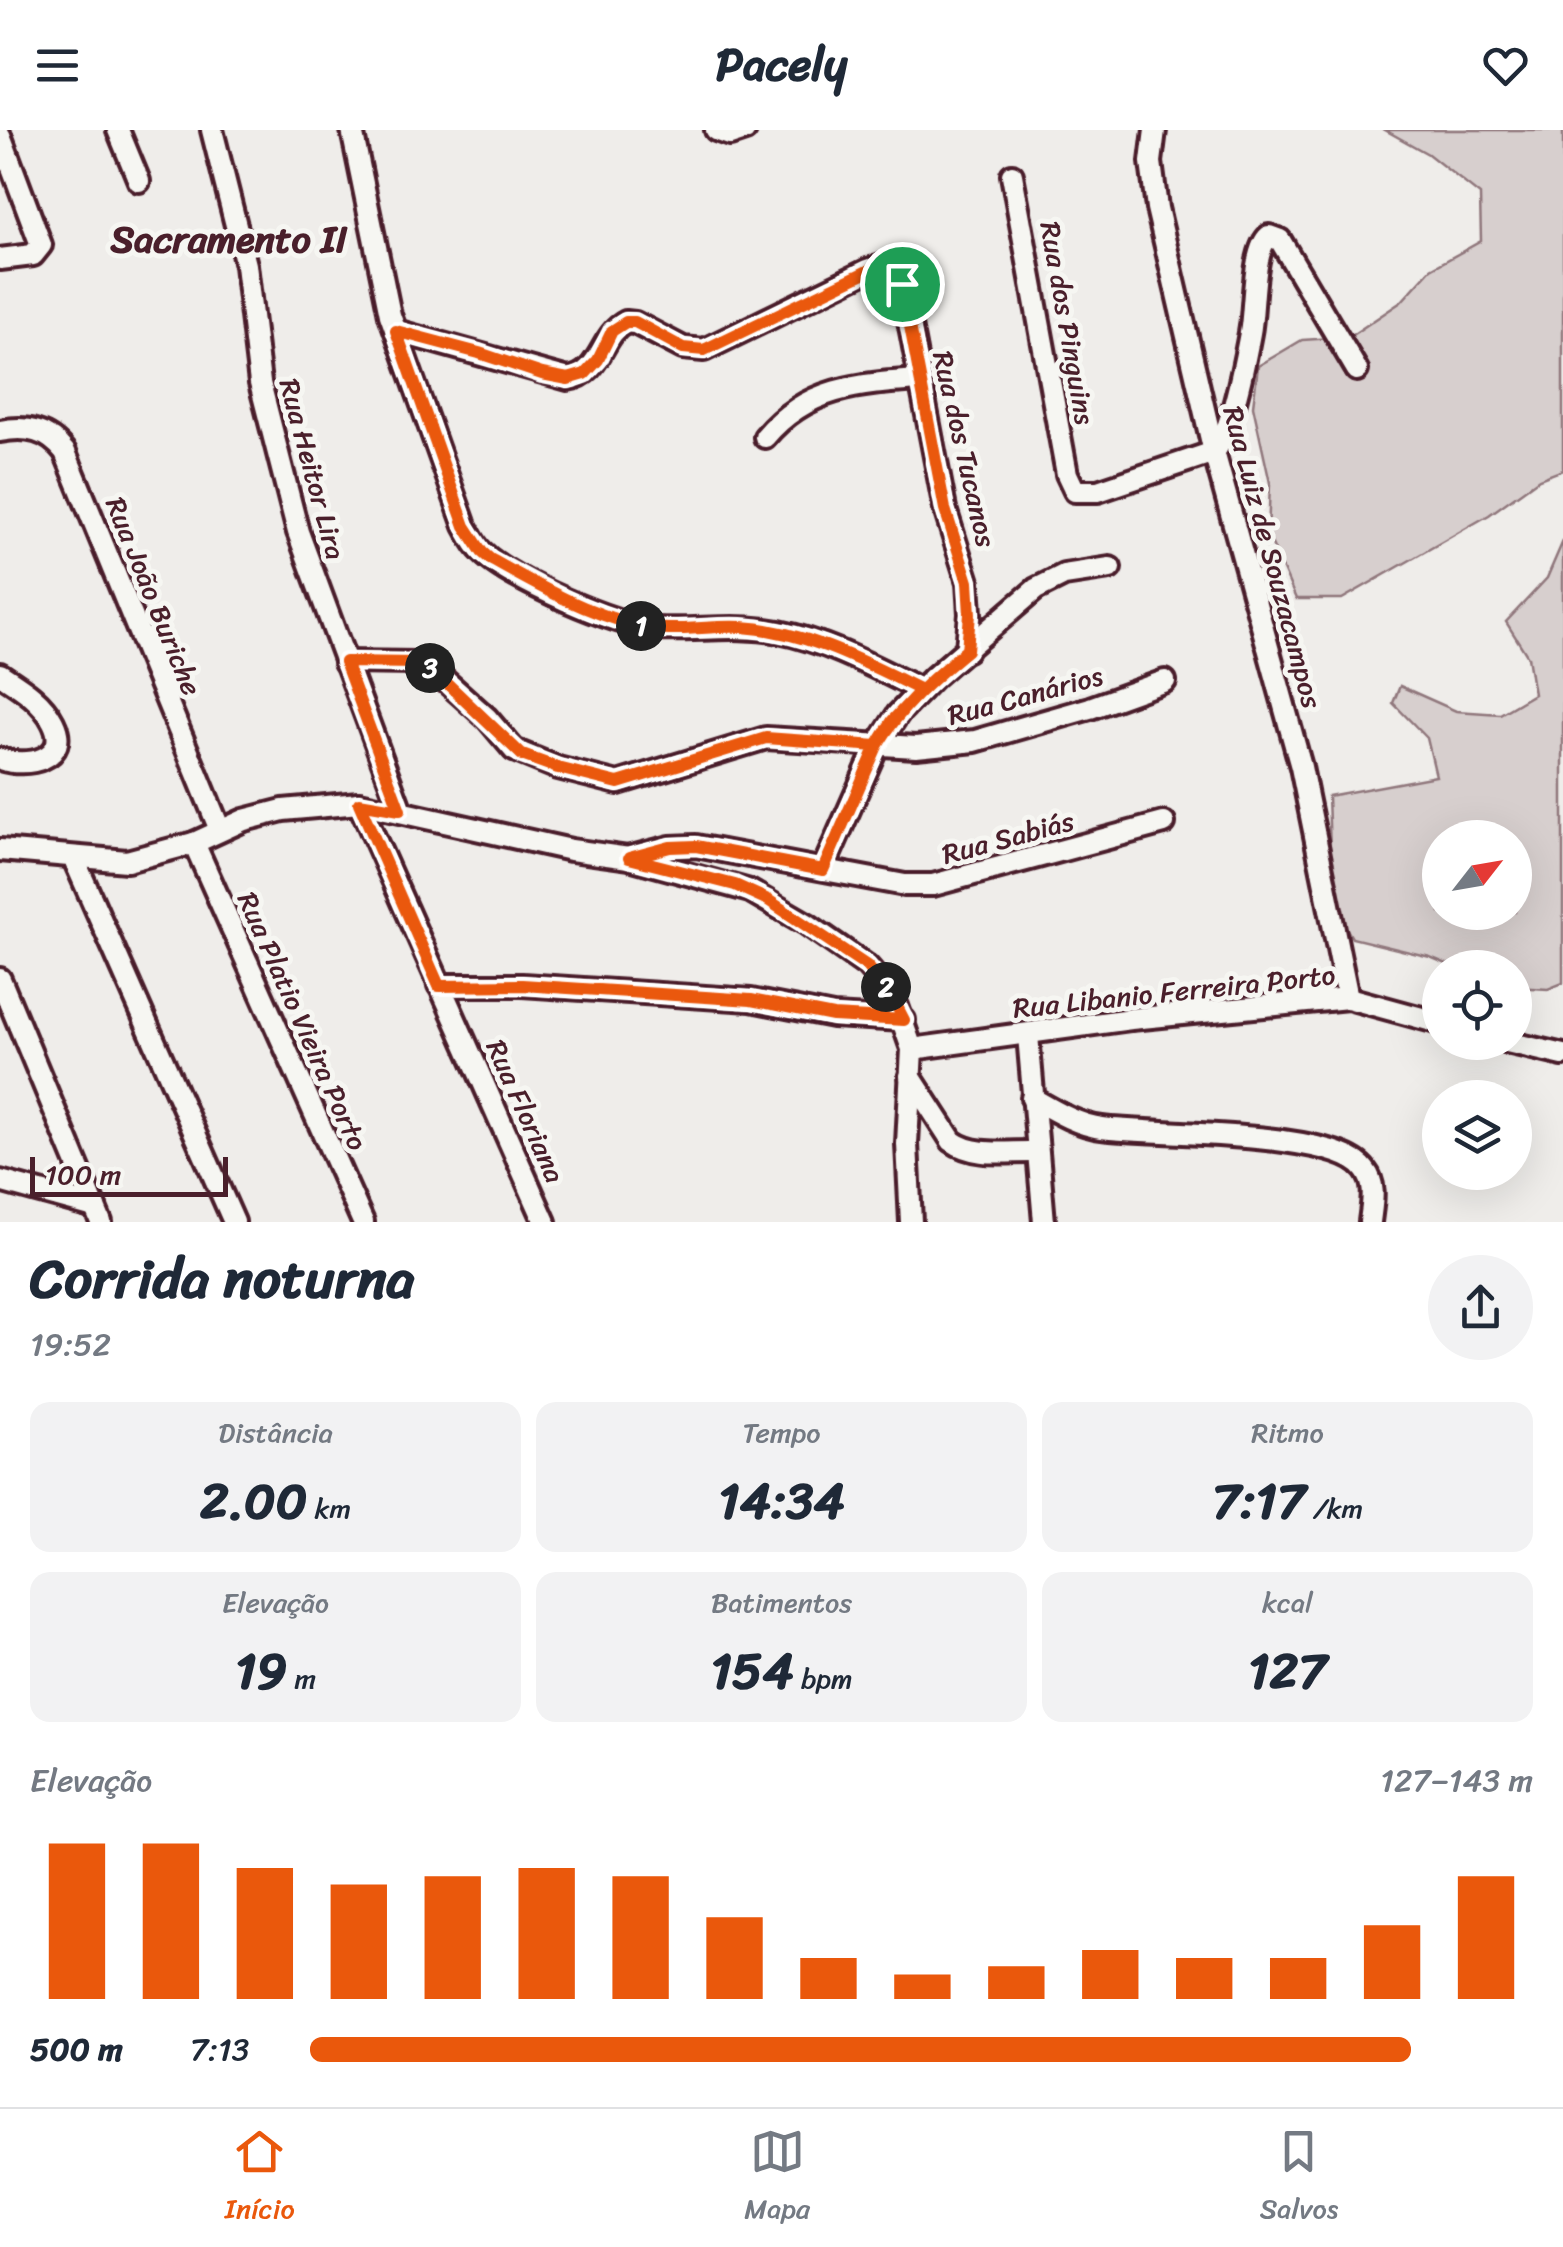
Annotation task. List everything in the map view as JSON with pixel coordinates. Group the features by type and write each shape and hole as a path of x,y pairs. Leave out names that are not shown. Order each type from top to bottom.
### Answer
{"street":[{"path":"118,130 139,181"},
{"name":"Rua Heitor Lira","path":"212,130 245,256 260,383 278,460 310,568 400,810"},
{"path":"352,130 396,331 465,526 482,552 553,594 600,614 655,629 739,627 784,632 862,661 921,690"},
{"path":"716,130 730,136 745,130"},
{"name":"Rua Luiz de Souzacampos","path":"1155,130 1152,183 1214,452 1301,767 1348,998"},
{"path":"0,135 41,245 32,255 0,259"},
{"name":"Rua dos Pinguins","path":"1012,174 1069,482 1075,491 1098,491 1214,452"},
{"path":"1214,452 1229,422 1250,333 1260,248 1269,236 1280,240 1357,370"},
{"name":"Rua dos Tucanos","path":"396,331 568,379 585,374 598,360 612,331 626,322 635,322 683,348 704,350 868,270 886,266 904,289 945,509 968,582 967,650"},
{"path":"765,437 791,411 812,398 867,385 921,380"},
{"name":"Rua João Buriche","path":"0,431 19,427 36,431 54,438 65,452 220,830"},
{"path":"823,870 877,746 893,720 921,690 1036,589 1075,572 1110,568"},
{"name":"Rua Canários","path":"345,662 417,663 431,668 522,755 618,783 766,738 931,747 975,741 1090,708 1165,681"},
{"path":"0,674 37,700 54,724 58,740 54,752 46,759 14,764 0,759"},
{"path":"0,850 127,861 194,843 220,830 283,810 359,803 571,850 629,858 735,885 768,900 867,966 888,989 904,1020 912,1050 907,1144 911,1222"},
{"name":"Rua Floriana","path":"359,803 546,1222"},
{"name":"Rua Sabiás","path":"629,858 670,847 696,846 904,886 933,885 1164,823"},
{"name":"Rua Platio Vieira Porto","path":"194,843 363,1222"},
{"path":"74,858 234,1222"},
{"path":"0,979 7,1010 98,1214"},
{"path":"439,986 522,985 751,1000 833,1016 904,1020"},
{"name":"Rua Libanio Ferreira Porto","path":"912,1050 1131,1020 1348,998 1422,1018"},
{"path":"1028,1034 1044,1222"},
{"path":"1532,1048 1563,1055"},
{"path":"910,1076 952,1140 962,1148 1036,1152"},
{"path":"1032,1098 1099,1128 1272,1139 1350,1158 1362,1166 1371,1182 1370,1222"},
{"path":"0,1181 98,1214"}],"shaded area":[{"path":"1385,130 1563,130 1563,470 1539,479 1489,515 1342,599 1296,599 1268,535 1270,483 1253,406 1258,366 1302,340 1349,337 1401,302 1431,269 1481,241 1480,195 1428,154"},
{"path":"1563,541 1563,983 1548,989 1532,988 1532,950 1422,950 1422,955 1352,938 1332,904 1328,796 1436,776 1427,738 1393,703 1400,686 1456,711 1500,714 1534,694 1528,657 1506,622 1547,578"}],"district":[{"name":"Sacramento II","path":"229,239"}],"route":[{"path":"902,284 890,268 876,267 704,350 683,348 635,322 626,322 612,331 598,360 585,374 568,379 396,331 465,526 490,559 553,594 637,626 739,627 784,632 862,661 921,690 893,720 877,746 823,870 696,846 670,847 629,858 735,885 768,900 867,966 888,989 904,1020 833,1016 751,1000 522,985 439,986 359,803 400,810 345,662 417,663 431,668 486,718 514,750 534,761 604,781 618,783 766,738 877,746 888,728 893,720 898,714 921,690 967,650 970,614 968,582 945,509 902,284"}]}
